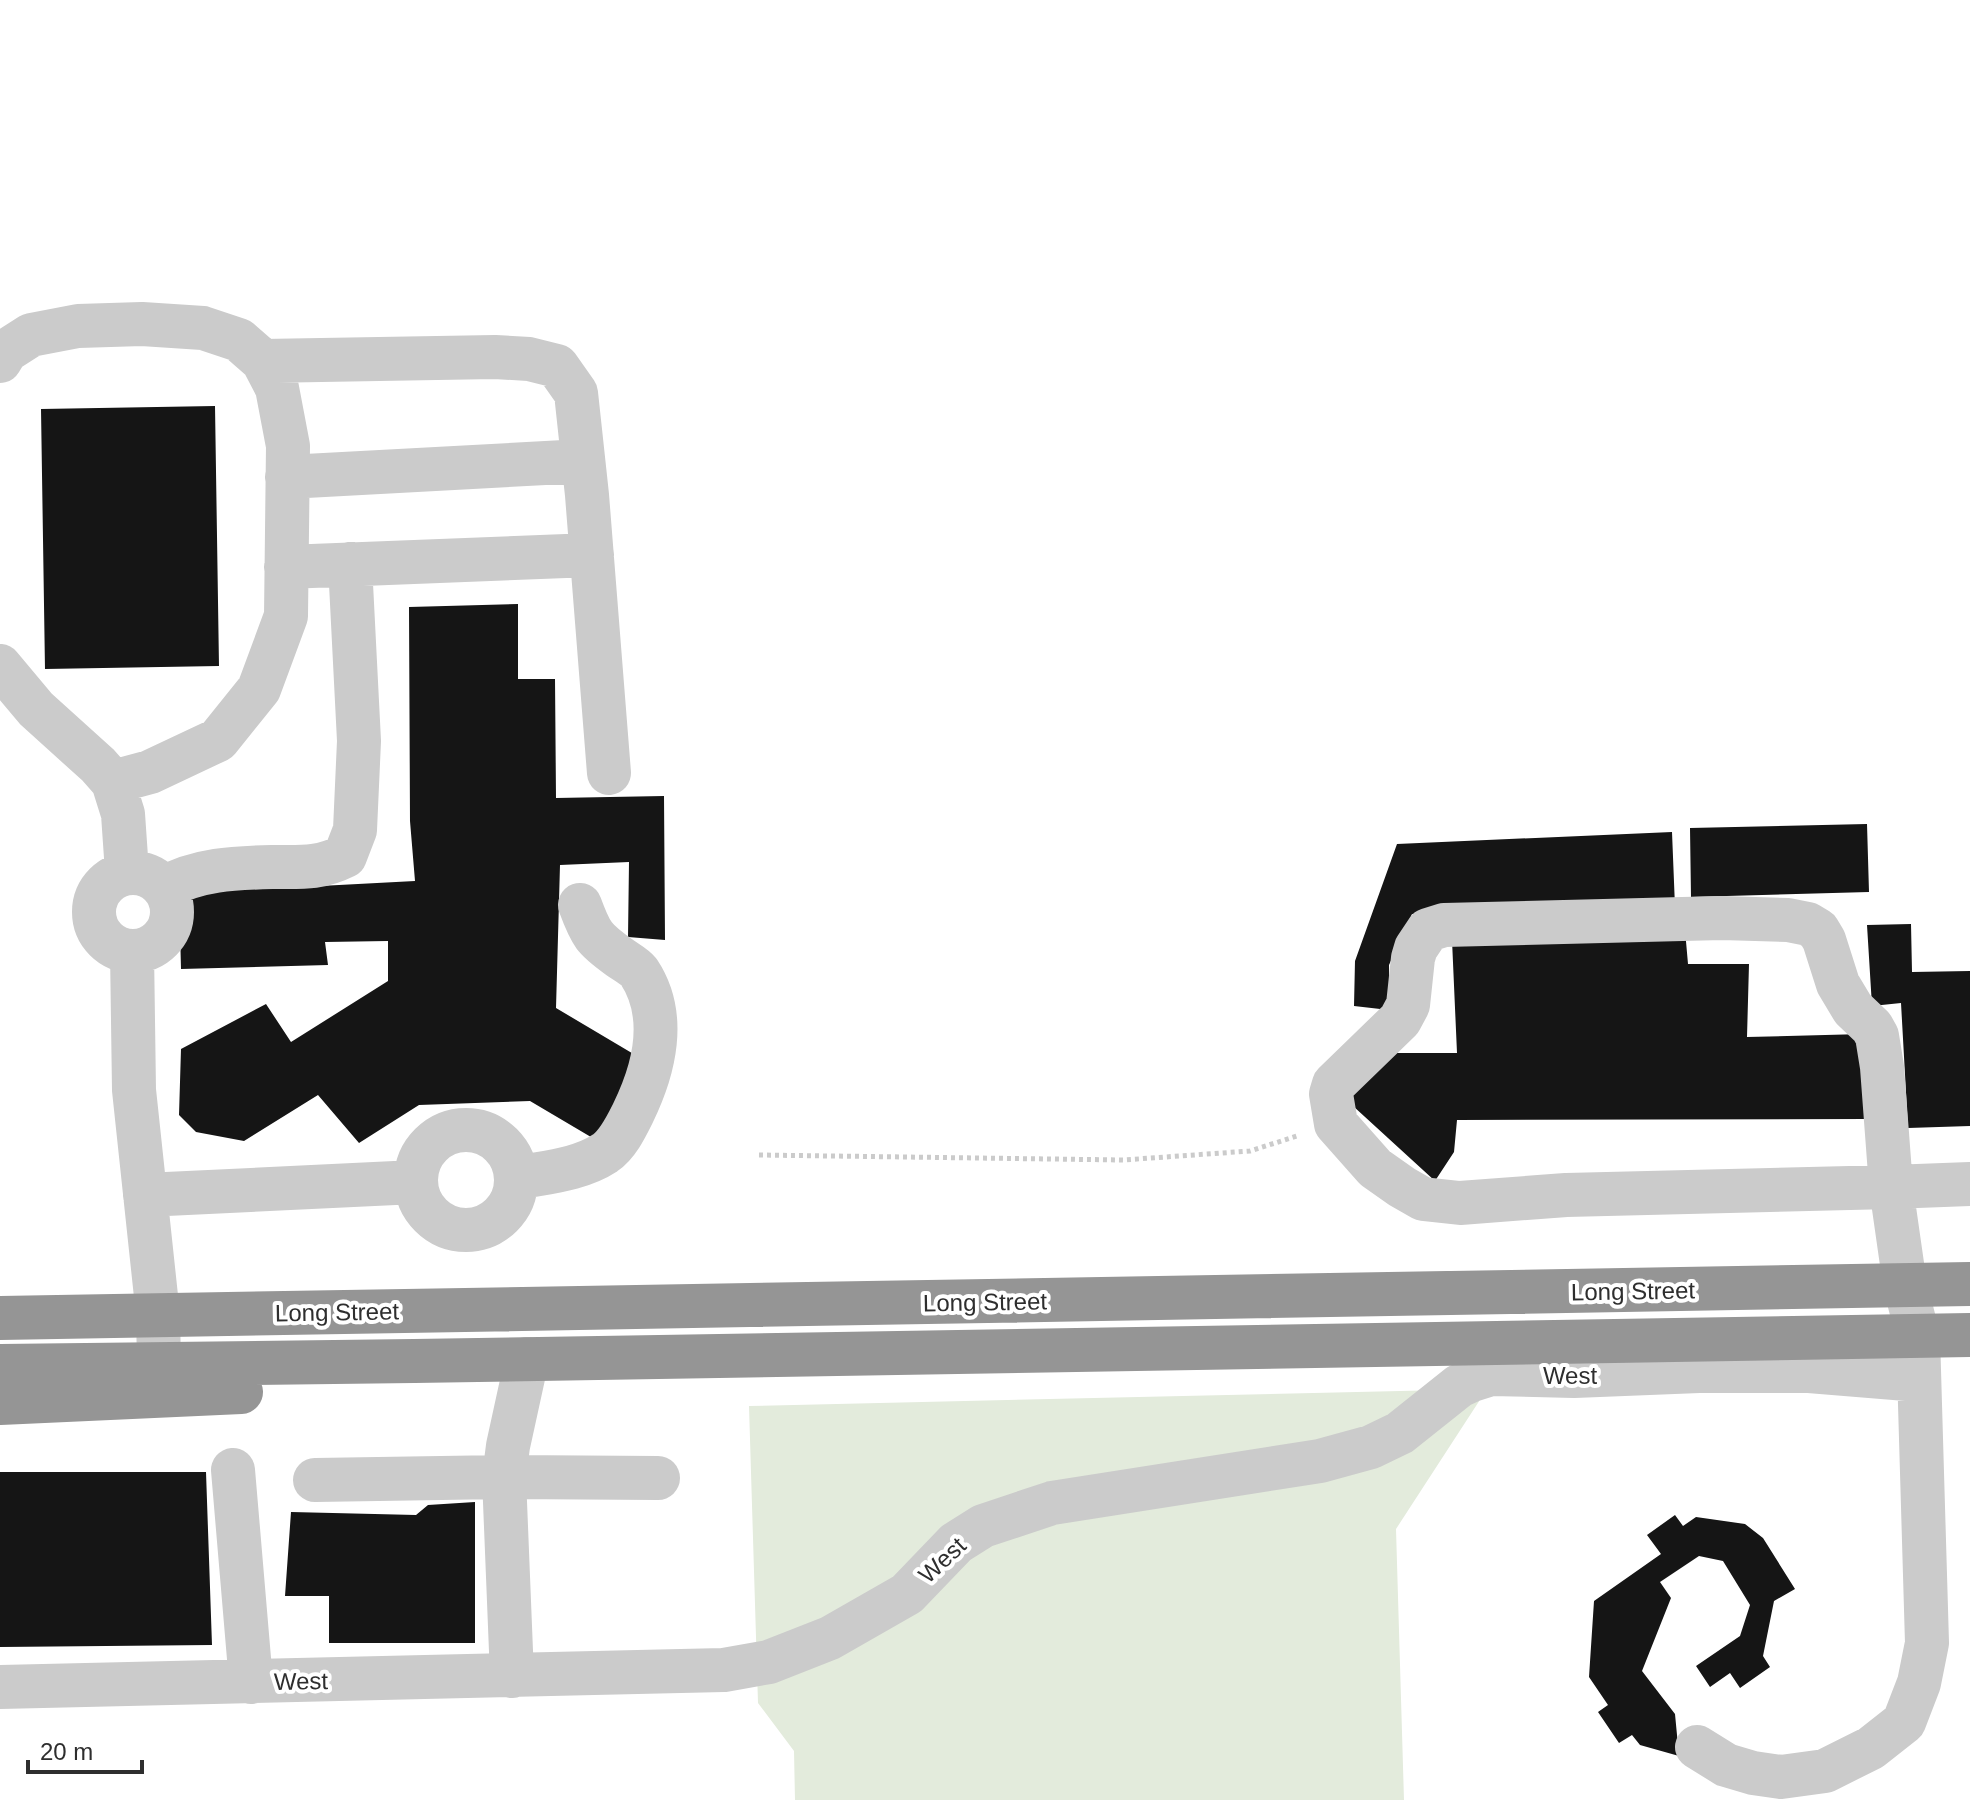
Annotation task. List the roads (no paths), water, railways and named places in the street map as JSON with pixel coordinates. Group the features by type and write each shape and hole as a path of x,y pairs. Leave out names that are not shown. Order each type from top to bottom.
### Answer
{"highway":[{"name":"Long Street","path":"0,1318 1970,1284"},
{"name":"Long Street","path":"0,1366 1970,1335"},
{"path":"0,1403 341,1386 377,1380 414,1361"}],"lane":[{"path":"0,361 6,351 31,335 78,326 142,324 203,328 239,340 263,361 277,388 288,446 286,616 259,689 218,740 150,772 113,782"},
{"path":"263,361 495,357 529,359 557,366 576,393 609,773"},
{"path":"287,477 583,461"},
{"path":"286,567 592,555"},
{"path":"0,666 36,709 113,782 145,880 170,899 173,911 165,935 145,950 119,950 99,933 94,921 96,895 114,877 145,880 227,869 315,867 345,856 355,830 359,741 350,564"},
{"path":"516,1178 587,1164 608,1151 625,1129 642,1094 653,1060 653,1002 637,970 597,941 588,928 580,905"},
{"path":"1697,1747 1726,1765 1753,1773 1781,1777 1825,1771 1871,1748 1904,1722 1919,1683 1927,1643 1918,1336 1905,1285 1891,1187 1877,1036 1853,1009 1838,984 1824,940 1818,930 1808,924 1788,920 1722,918 1444,925 1428,930 1416,948 1408,1005 1400,1020 1334,1084 1331,1094 1336,1124 1375,1168 1423,1199 1460,1203 1566,1195 1891,1187 1970,1184"},
{"path":"132,951 134,1090 158,1315 159,1364"},
{"path":"473,1130 504,1146 513,1161 516,1178 514,1195 506,1211 493,1223 468,1230 442,1224 429,1214 419,1199 416,1182 418,1164 433,1143 456,1131 473,1130"},
{"path":"145,1195 416,1182"},
{"path":"512,1676 504,1477 527,1359"},
{"name":"West","path":"0,1687 724,1670 769,1662 830,1638 907,1594 956,1543 983,1526 1052,1503 1320,1461 1371,1447 1400,1433 1459,1386 1491,1374 1574,1376 1809,1371 1919,1380"},
{"path":"233,1470 251,1682"},
{"path":"315,1480 658,1478"}]}
